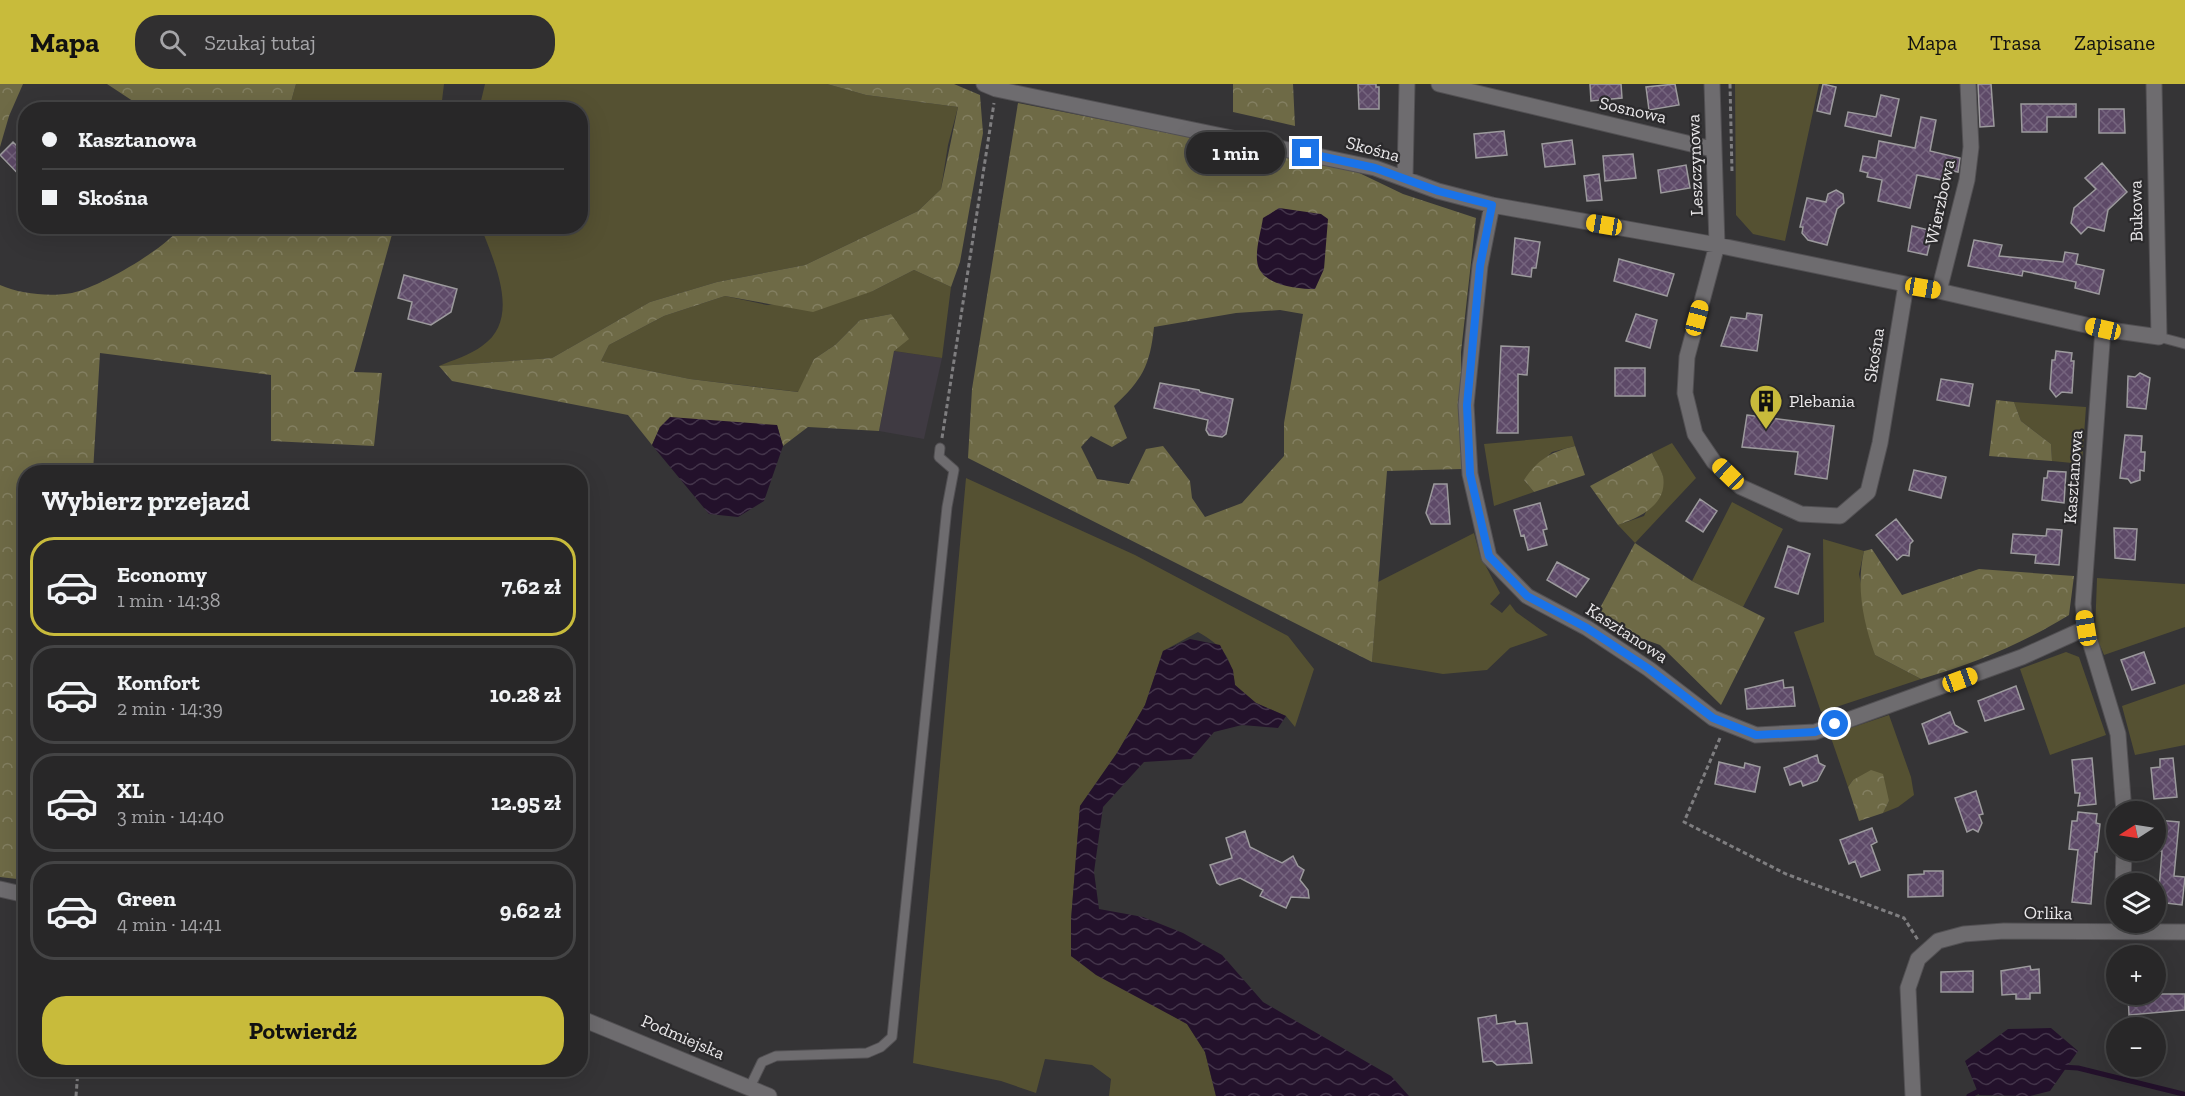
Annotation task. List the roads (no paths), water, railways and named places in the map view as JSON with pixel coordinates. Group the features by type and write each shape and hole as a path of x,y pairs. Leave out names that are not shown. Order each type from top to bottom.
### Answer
{"street":[{"path":"1405,178 1407,84"},
{"name":"Sosnowa","path":"1439,84 1712,148"},
{"name":"Leszczynowa","path":"1712,84 1712,148 1717,245"},
{"name":"Wierzbowa","path":"1939,291 1967,180 1971,147 1968,84"},
{"name":"Bukowa","path":"2154,84 2159,337"},
{"name":"Skośna","path":"990,87 1375,168 1438,191 1492,205 1717,245 1939,291 2103,329 2159,337"},
{"name":"Kasztanowa","path":"1492,205 1480,266 1467,405 1470,474 1489,556 1527,596 1587,628 1649,669 1713,718 1756,735 1815,732 2022,657 2086,628"},
{"name":"Skośna","path":"1717,245 1687,357 1685,393 1695,434 1714,462 1741,487 1801,514 1840,516 1868,492 1880,443 1906,285"},
{"name":"Kasztanowa","path":"2103,329 2083,604 2086,628 2118,734 2123,801"},
{"path":"0,889 18,893"},
{"name":"Orlika","path":"1912,1096 1908,988 1922,955 1938,942 1964,934 2004,932 2185,932"},
{"name":"Podmiejska","path":"588,1021 769,1096"}],"lane":[{"path":"2159,337 2185,344"},
{"path":"750,1087 762,1062 776,1056 867,1053 881,1047 892,1037 947,507 954,470 939,457 940,448"}],"water":[{"path":"1279,208 1321,214 1328,219 1324,269 1315,289 1279,284 1264,275 1259,268 1257,250 1263,218"},
{"path":"670,417 777,425 783,446 764,501 738,517 709,514 652,445 660,427"},
{"path":"1190,639 1220,645 1233,670 1235,685 1256,703 1286,716 1278,728 1242,725 1214,732 1191,759 1144,762 1103,807 1094,872 1099,909 1143,917 1183,933 1222,955 1263,1002 1391,1076 1409,1096 1216,1096 1205,1052 1187,1024 1096,975 1071,956 1071,920 1080,806 1117,753 1145,705 1163,651"},
{"path":"2051,1028 2078,1051 2050,1091 2030,1096 1979,1095 1965,1061 2008,1029"}],"waterway":[{"path":"2061,1067 2078,1068 2183,1094"},
{"path":"1969,1096 1983,1089"}],"place":[{"name":"Plebania","path":"1766,430"}]}
